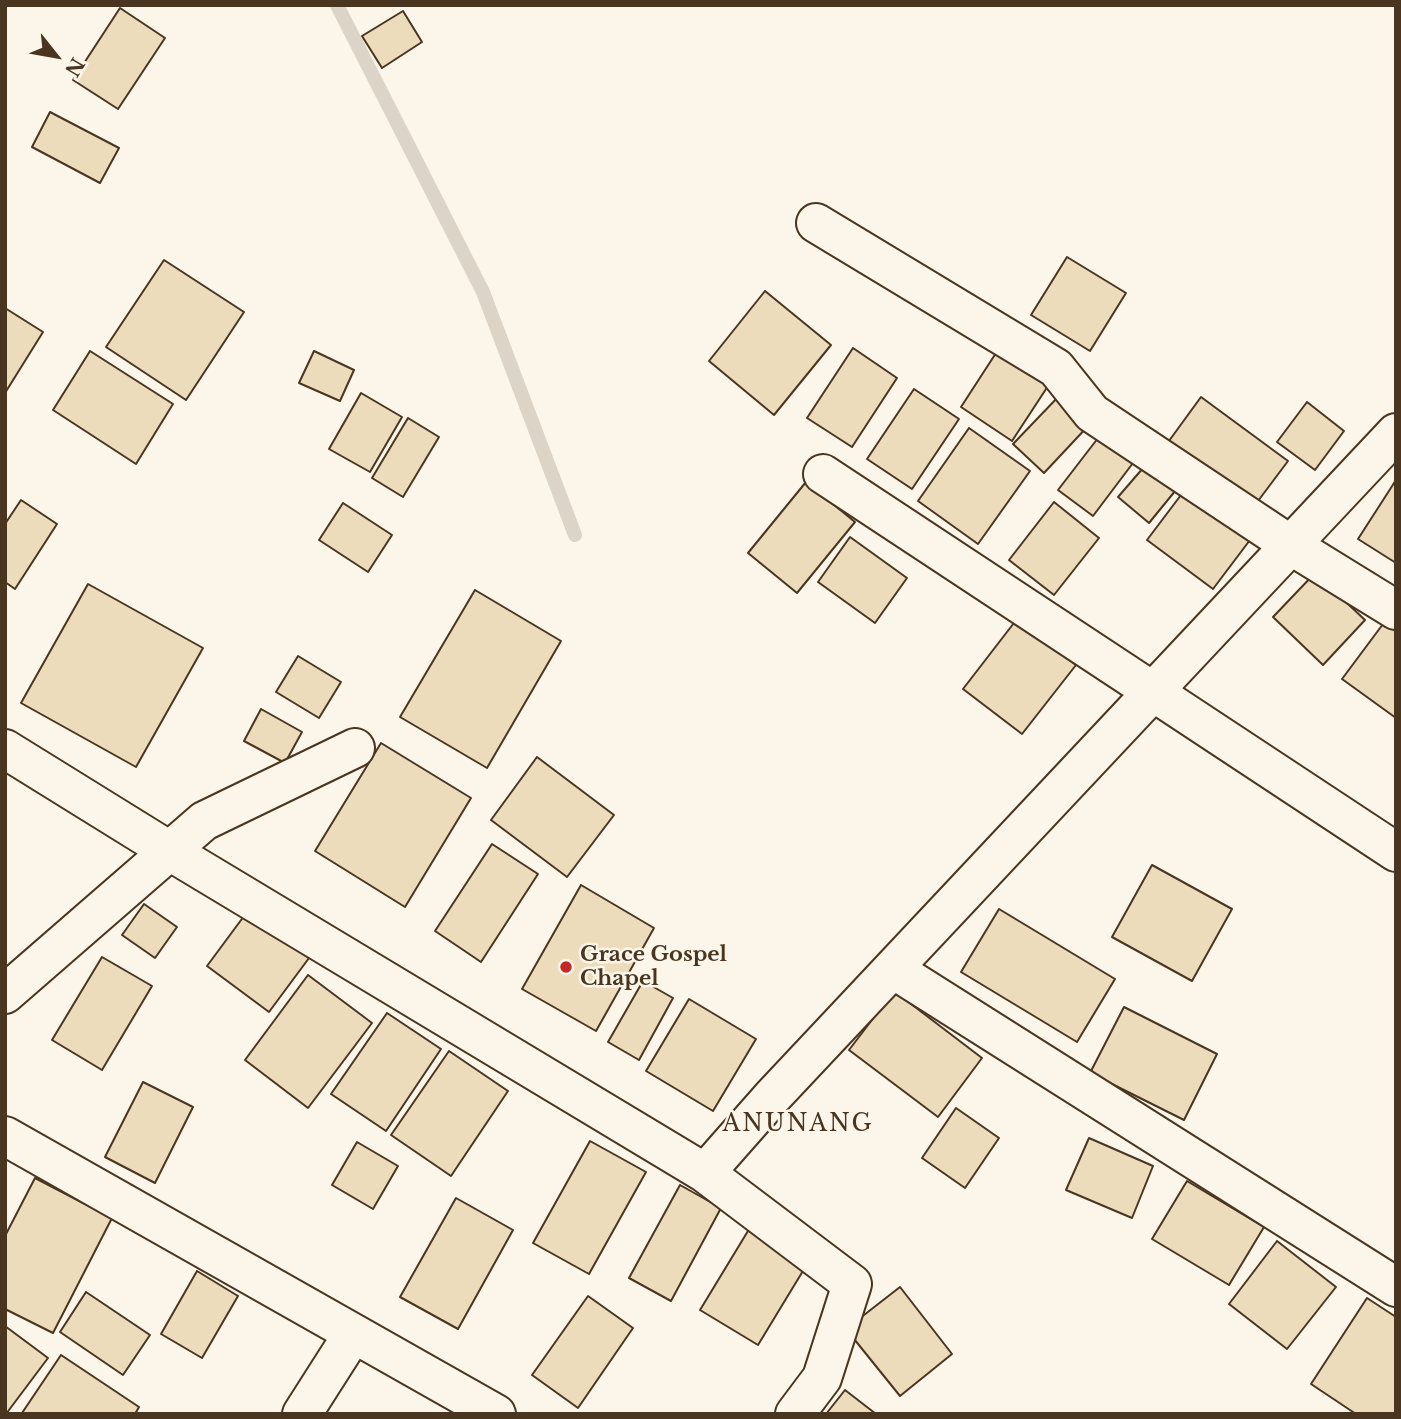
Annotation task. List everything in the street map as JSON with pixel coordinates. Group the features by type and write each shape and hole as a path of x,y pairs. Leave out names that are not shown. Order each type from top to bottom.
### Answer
{"street":[{"path":"816,223 1056,368 1092,414 1292,546 1396,610"},
{"path":"705,1173 772,1097 1396,433"},
{"path":"823,474 1396,852"},
{"path":"5,994 204,821 355,748"},
{"path":"5,749 705,1173 852,1284 822,1378 795,1414"},
{"path":"893,968 1396,1287"},
{"path":"5,1136 496,1414"},
{"path":"302,1414 352,1334"}],"building":[{"path":"120,8 165,38 118,109 73,80"},
{"path":"403,11 422,42 382,68 362,36"},
{"path":"50,112 119,148 100,183 32,147"},
{"path":"1067,257 1126,293 1090,351 1031,315"},
{"path":"164,260 244,312 186,400 106,347"},
{"path":"765,291 831,345 774,415 709,361"},
{"path":"5,308 43,332 5,393"},
{"path":"853,348 897,378 852,447 807,418"},
{"path":"90,351 173,404 136,464 53,410"},
{"path":"314,351 354,370 340,401 299,383"},
{"path":"996,353 1048,386 1012,441 961,407"},
{"path":"914,389 959,419 912,489 867,459"},
{"path":"361,393 402,417 370,472 329,449"},
{"path":"1059,396 1089,425 1044,473 1013,444"},
{"path":"1201,397 1288,461 1252,509 1166,445"},
{"path":"1307,402 1344,431 1315,470 1277,442"},
{"path":"408,418 439,437 403,497 372,478"},
{"path":"969,428 1030,471 978,544 918,501"},
{"path":"1105,429 1139,455 1093,516 1058,490"},
{"path":"1150,460 1180,485 1149,523 1118,497"},
{"path":"1396,480 1396,563 1358,539"},
{"path":"806,482 855,522 797,593 748,553"},
{"path":"1187,487 1253,536 1213,589 1147,540"},
{"path":"21,500 57,524 15,589 5,582 5,524"},
{"path":"1054,502 1099,538 1054,595 1009,560"},
{"path":"343,503 392,535 368,572 319,540"},
{"path":"850,537 907,578 875,623 818,582"},
{"path":"1315,573 1365,620 1323,665 1273,617"},
{"path":"88,584 203,648 136,767 21,703"},
{"path":"475,590 561,641 487,768 400,717"},
{"path":"1017,619 1076,665 1022,734 963,689"},
{"path":"1386,620 1396,627 1396,718 1342,679"},
{"path":"298,656 341,682 319,718 276,692"},
{"path":"261,709 302,732 285,763 244,741"},
{"path":"381,743 471,798 405,907 315,851"},
{"path":"537,757 614,815 567,877 491,820"},
{"path":"492,844 538,874 481,962 435,931"},
{"path":"1152,865 1232,909 1192,981 1112,937"},
{"path":"581,885 654,928 596,1031 522,989"},
{"path":"144,904 177,927 155,958 122,935"},
{"path":"999,909 1115,979 1077,1042 961,972"},
{"path":"247,912 309,958 269,1012 207,966"},
{"path":"102,957 152,986 102,1070 52,1040"},
{"path":"308,975 372,1023 308,1108 245,1060"},
{"path":"643,981 673,998 639,1060 608,1042"},
{"path":"894,991 982,1058 938,1117 849,1050"},
{"path":"689,999 756,1039 713,1111 646,1071"},
{"path":"1124,1007 1217,1054 1184,1120 1090,1073"},
{"path":"387,1013 441,1049 386,1131 331,1094"},
{"path":"449,1051 508,1091 451,1176 391,1135"},
{"path":"143,1082 193,1107 155,1183 105,1157"},
{"path":"956,1108 999,1138 965,1188 922,1158"},
{"path":"1089,1138 1153,1166 1132,1218 1066,1190"},
{"path":"590,1141 646,1172 589,1274 533,1243"},
{"path":"357,1142 398,1166 373,1209 332,1185"},
{"path":"35,1178 112,1218 53,1333 5,1309 5,1236"},
{"path":"1187,1181 1264,1227 1229,1285 1152,1239"},
{"path":"680,1185 721,1208 671,1301 629,1278"},
{"path":"456,1198 513,1230 458,1329 400,1297"},
{"path":"751,1226 809,1261 758,1345 700,1310"},
{"path":"1277,1241 1336,1287 1287,1349 1229,1304"},
{"path":"197,1271 238,1296 202,1358 161,1334"},
{"path":"900,1287 952,1354 900,1396 846,1329"},
{"path":"86,1292 150,1335 123,1375 60,1332"},
{"path":"588,1296 633,1328 578,1408 532,1375"},
{"path":"1367,1298 1396,1317 1396,1414 1356,1414 1311,1384"},
{"path":"5,1326 48,1358 6,1414 5,1414"},
{"path":"61,1355 139,1407 135,1414 22,1413"},
{"path":"845,1390 876,1414 826,1414"}],"waterway":[{"path":"337,5 483,292 575,535"}],"place":[{"name":"Grace Gospel Chapel","path":"566,967"}],"district":[{"name":"ANUNANG","path":"798,1125"}]}
